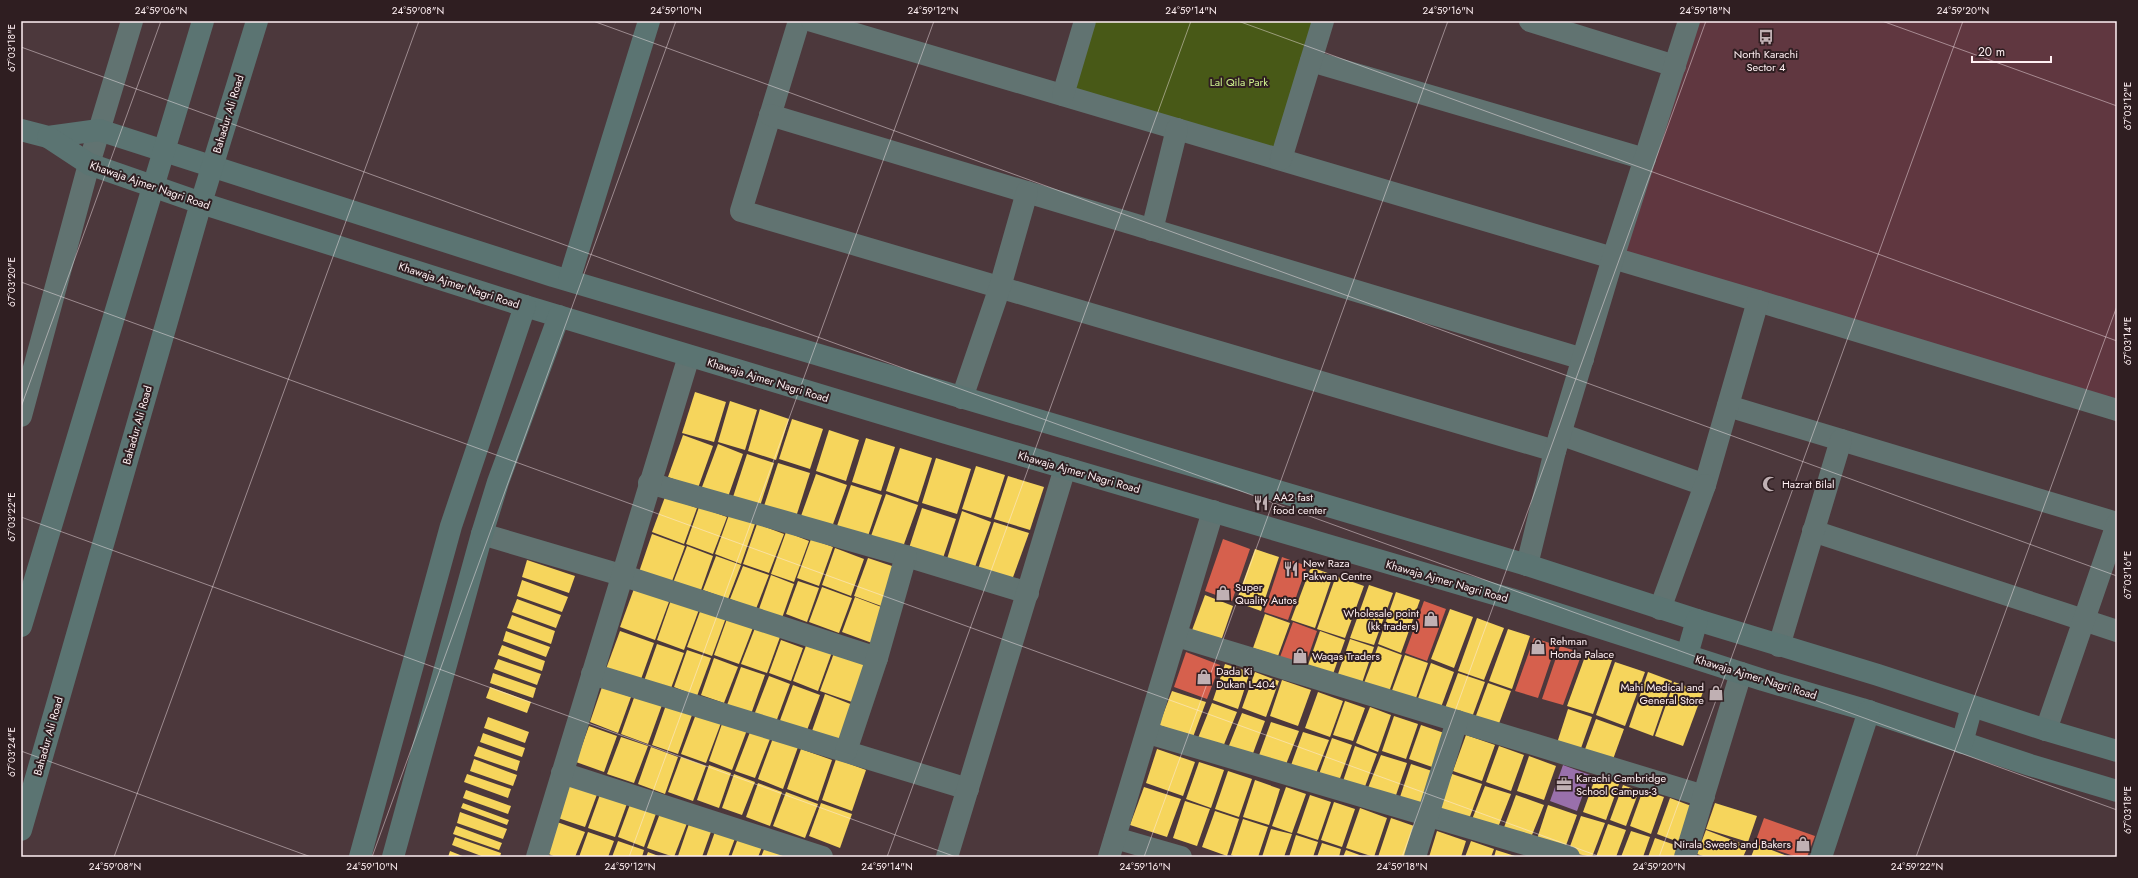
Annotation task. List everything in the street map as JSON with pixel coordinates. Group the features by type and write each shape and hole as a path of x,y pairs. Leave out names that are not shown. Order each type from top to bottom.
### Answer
{"street":[{"path":"21,416 26,383 132,21"},
{"path":"21,626 203,21"},
{"name":"Bahadur Ali Road","path":"21,830 201,203 257,21"},
{"path":"569,280 648,21"},
{"path":"799,21 741,211 1000,287 1705,484"},
{"path":"812,21 1758,301 2117,410"},
{"path":"1063,95 1085,21"},
{"path":"1281,159 1323,21"},
{"path":"1530,21 1675,66"},
{"path":"1527,565 1557,443 1613,258 1689,21"},
{"path":"1311,61 1645,159"},
{"path":"770,115 1583,359"},
{"path":"1152,230 1177,129"},
{"name":"Khawaja Ajmer Nagri Road","path":"21,130 48,137 89,164 201,203 525,306 1065,468 1511,599 1741,673 1869,711 1962,743 2117,791"},
{"name":"Khawaja Ajmer Nagri Road","path":"48,137 99,130 569,280 1527,565 1660,609 1878,675 2046,730 2117,751"},
{"path":"962,398 1000,287 1028,192"},
{"path":"1660,609 1705,484 1758,301"},
{"path":"360,857 451,526 525,306"},
{"path":"393,857 482,534 498,482 559,316"},
{"path":"537,857 621,575 689,356"},
{"path":"1728,406 2117,524 2046,730"},
{"path":"1779,646 1841,440"},
{"path":"947,857 1065,468"},
{"path":"649,483 906,556 1028,593"},
{"path":"1181,857 1112,848 1214,511"},
{"path":"1813,531 2084,622 2117,631"},
{"path":"482,534 621,575 877,658"},
{"path":"846,751 877,658 906,556"},
{"path":"1687,656 1697,620"},
{"path":"1177,636 1704,796"},
{"path":"1685,857 1741,673"},
{"path":"592,674 968,789"},
{"path":"1962,743 1972,706"},
{"path":"1821,857 1869,711"},
{"path":"1415,857 1457,721"},
{"path":"1148,733 1569,857"},
{"path":"562,773 822,857"}],"shaded area":[{"path":"1689,21 2117,21 2117,408 1614,258"}],"green space":[{"name":"Lal Qila Park","path":"1085,21 1323,21 1281,159 1063,95"}],"building: Homes":[{"path":"695,392 726,402 714,442 682,433"},
{"path":"730,401 757,410 745,450 718,442"},
{"path":"760,409 789,419 776,460 748,451"},
{"path":"792,419 823,429 810,469 779,459"},
{"path":"829,430 859,440 846,481 816,471"},
{"path":"683,435 713,446 698,488 668,477"},
{"path":"866,438 895,447 881,491 852,482"},
{"path":"718,444 743,454 728,497 702,487"},
{"path":"900,448 932,458 918,502 886,491"},
{"path":"747,454 774,463 760,506 733,497"},
{"path":"936,458 971,469 957,514 922,503"},
{"path":"778,463 810,473 796,517 764,506"},
{"path":"976,466 1005,475 991,518 962,509"},
{"path":"816,474 847,485 832,527 801,516"},
{"path":"1008,476 1044,487 1030,530 994,519"},
{"path":"851,485 882,495 868,536 837,526"},
{"path":"886,494 918,505 903,547 871,536"},
{"path":"665,497 697,508 684,544 652,532"},
{"path":"699,507 727,517 713,554 686,544"},
{"path":"922,508 956,519 943,558 909,548"},
{"path":"962,511 991,522 975,567 947,559"},
{"path":"729,515 755,524 741,564 715,554"},
{"path":"994,522 1029,533 1012,580 978,569"},
{"path":"757,524 784,534 769,573 743,564"},
{"path":"786,532 809,541 794,582 771,574"},
{"path":"652,534 685,546 671,584 639,572"},
{"path":"811,539 833,547 819,586 797,578"},
{"path":"687,546 713,556 700,593 673,583"},
{"path":"835,548 864,559 851,596 822,585"},
{"path":"1255,549 1279,557 1261,611 1236,602"},
{"path":"716,556 741,565 728,599 703,590"},
{"path":"868,558 898,568 884,607 854,596"},
{"path":"527,560 575,576 569,593 522,577"},
{"path":"743,566 769,575 756,609 730,599"},
{"path":"1311,567 1333,575 1315,628 1291,620"},
{"path":"771,575 794,584 782,618 759,609"},
{"path":"1336,576 1364,586 1345,638 1317,629"},
{"path":"522,580 568,597 562,612 517,596"},
{"path":"798,581 819,588 807,622 786,614"},
{"path":"1369,585 1393,593 1374,645 1350,638"},
{"path":"635,586 670,599 655,640 620,627"},
{"path":"822,587 852,598 839,633 809,622"},
{"path":"1396,592 1420,600 1401,653 1378,644"},
{"path":"1205,595 1233,606 1220,644 1191,633"},
{"path":"672,597 700,607 684,650 657,640"},
{"path":"855,597 884,608 872,643 842,632"},
{"path":"517,599 561,615 556,628 512,612"},
{"path":"702,606 727,615 712,656 687,647"},
{"path":"1450,609 1473,617 1454,668 1431,659"},
{"path":"1265,614 1290,623 1278,656 1253,648"},
{"path":"512,615 555,631 551,644 507,628"},
{"path":"728,616 754,625 739,664 714,655"},
{"path":"1477,618 1504,628 1484,680 1458,671"},
{"path":"755,628 780,637 767,673 741,664"},
{"path":"1508,629 1530,636 1512,689 1489,681"},
{"path":"506,631 550,647 546,657 503,641"},
{"path":"620,631 654,643 640,682 606,669"},
{"path":"1320,631 1345,640 1333,674 1308,665"},
{"path":"1350,639 1374,647 1362,683 1338,674"},
{"path":"781,640 803,648 791,681 769,673"},
{"path":"807,643 832,652 818,691 793,681"},
{"path":"657,644 684,653 670,691 644,681"},
{"path":"502,645 545,661 542,671 498,655"},
{"path":"1378,646 1402,655 1389,692 1364,683"},
{"path":"687,650 711,658 697,696 674,687"},
{"path":"1587,651 1612,660 1593,714 1567,706"},
{"path":"834,653 866,664 852,702 820,691"},
{"path":"1405,655 1428,663 1415,701 1391,693"},
{"path":"714,658 738,667 724,703 701,695"},
{"path":"498,659 541,674 537,685 494,669"},
{"path":"1615,662 1645,672 1625,726 1596,715"},
{"path":"1431,663 1454,672 1440,710 1417,701"},
{"path":"1225,664 1250,672 1238,709 1213,700"},
{"path":"741,667 765,675 751,714 727,705"},
{"path":"1255,672 1279,681 1266,717 1242,708"},
{"path":"1648,672 1672,681 1653,736 1629,727"},
{"path":"493,673 536,688 533,698 490,683"},
{"path":"1458,673 1485,682 1471,720 1444,711"},
{"path":"769,676 790,684 776,722 754,715"},
{"path":"1282,680 1311,690 1298,726 1270,716"},
{"path":"1674,682 1703,692 1683,746 1655,736"},
{"path":"1488,683 1511,691 1497,729 1474,721"},
{"path":"793,685 820,695 806,733 779,723"},
{"path":"490,687 531,702 527,713 486,698"},
{"path":"602,687 631,697 618,733 590,722"},
{"path":"1172,691 1206,702 1193,737 1159,725"},
{"path":"1318,692 1343,701 1330,737 1305,728"},
{"path":"825,694 853,705 840,741 812,731"},
{"path":"635,695 662,705 648,744 621,734"},
{"path":"1345,701 1365,708 1353,741 1333,735"},
{"path":"1212,703 1237,712 1223,747 1198,738"},
{"path":"666,705 692,715 678,754 652,745"},
{"path":"1370,707 1391,715 1378,752 1356,743"},
{"path":"1568,709 1592,717 1580,751 1557,743"},
{"path":"1242,713 1265,721 1252,756 1228,748"},
{"path":"696,714 721,723 706,763 681,754"},
{"path":"1394,716 1418,724 1406,759 1382,751"},
{"path":"488,717 529,732 525,743 484,728"},
{"path":"1596,719 1624,729 1612,762 1584,752"},
{"path":"723,721 747,730 732,770 709,761"},
{"path":"1271,722 1299,731 1285,767 1258,758"},
{"path":"1421,725 1447,734 1435,768 1409,759"},
{"path":"589,726 617,736 604,772 576,762"},
{"path":"750,732 770,739 755,778 735,771"},
{"path":"1303,732 1329,740 1315,776 1290,768"},
{"path":"483,733 525,748 522,757 480,742"},
{"path":"1466,735 1495,745 1482,781 1453,771"},
{"path":"621,737 648,746 634,783 607,774"},
{"path":"773,738 798,747 783,789 758,779"},
{"path":"1332,738 1352,745 1338,784 1318,777"},
{"path":"478,746 520,761 517,771 474,756"},
{"path":"1355,746 1377,754 1363,792 1342,784"},
{"path":"1499,746 1524,755 1511,791 1486,782"},
{"path":"651,747 678,757 665,794 638,784"},
{"path":"801,749 832,760 818,801 787,789"},
{"path":"1157,749 1195,762 1183,796 1146,783"},
{"path":"1381,755 1407,763 1394,801 1366,793"},
{"path":"1529,756 1556,766 1544,800 1517,791"},
{"path":"681,757 706,766 693,801 668,792"},
{"path":"474,759 517,775 513,786 470,771"},
{"path":"836,759 866,770 852,811 822,800"},
{"path":"1199,762 1224,770 1211,808 1186,799"},
{"path":"1411,764 1435,772 1421,811 1398,803"},
{"path":"709,765 731,773 719,808 697,800"},
{"path":"1228,771 1252,779 1239,817 1215,809"},
{"path":"467,774 511,789 508,798 464,782"},
{"path":"734,774 755,782 742,815 722,808"},
{"path":"1452,774 1482,784 1468,822 1438,810"},
{"path":"1596,776 1619,784 1606,820 1583,812"},
{"path":"572,779 599,789 585,827 558,818"},
{"path":"1255,780 1280,789 1269,825 1243,817"},
{"path":"758,783 782,792 770,826 746,817"},
{"path":"1623,785 1639,791 1626,826 1610,820"},
{"path":"1485,786 1511,794 1497,830 1471,822"},
{"path":"1144,787 1181,799 1167,837 1130,825"},
{"path":"1286,787 1306,794 1292,833 1272,826"},
{"path":"602,789 629,798 615,837 588,828"},
{"path":"466,790 511,806 508,814 463,798"},
{"path":"1643,790 1664,797 1651,834 1630,826"},
{"path":"786,792 818,804 805,838 773,826"},
{"path":"1310,795 1331,802 1318,840 1297,833"},
{"path":"1516,795 1544,805 1530,840 1503,830"},
{"path":"1670,798 1694,807 1681,843 1657,834"},
{"path":"632,799 658,808 644,847 618,837"},
{"path":"1185,801 1210,809 1197,846 1173,838"},
{"path":"1334,802 1355,809 1342,847 1321,840"},
{"path":"463,803 509,820 507,825 461,808"},
{"path":"821,803 852,814 840,848 809,836"},
{"path":"1715,803 1757,816 1748,842 1706,829"},
{"path":"1548,805 1577,815 1564,851 1536,842"},
{"path":"662,808 689,818 674,857 647,848"},
{"path":"1360,808 1387,818 1374,857 1346,848"},
{"path":"1215,811 1239,819 1227,856 1202,847"},
{"path":"460,812 507,829 503,839 457,823"},
{"path":"1581,816 1605,823 1592,857 1568,852"},
{"path":"691,818 713,826 702,857 678,856"},
{"path":"1391,818 1417,827 1407,857 1378,857"},
{"path":"1243,819 1268,827 1258,857 1236,857 1231,855"},
{"path":"557,822 585,832 575,857 556,857 546,853"},
{"path":"1608,824 1626,830 1616,857 1596,857"},
{"path":"456,826 502,843 499,850 453,834"},
{"path":"717,826 737,833 728,857 706,857"},
{"path":"1271,829 1292,834 1284,857 1262,857"},
{"path":"1706,830 1748,846 1743,857 1706,857 1697,854"},
{"path":"1437,831 1466,841 1461,857 1429,857"},
{"path":"1631,831 1650,837 1643,857 1621,857"},
{"path":"588,832 614,841 608,857 579,857"},
{"path":"740,833 764,842 758,857 731,857"},
{"path":"1296,835 1318,842 1313,857 1289,857"},
{"path":"455,837 501,853 500,857 484,857 452,845"},
{"path":"1655,838 1681,847 1677,857 1648,857"},
{"path":"618,841 644,850 642,857 612,857"},
{"path":"1471,841 1494,849 1491,857 1465,857"},
{"path":"767,842 798,857 761,857"},
{"path":"1322,843 1341,849 1339,857 1317,857"},
{"path":"1756,844 1790,857 1751,857"},
{"path":"1346,850 1365,857 1343,857"},
{"path":"1496,850 1518,857 1494,857"},
{"path":"450,851 465,857 448,857"},
{"path":"648,852 661,857 646,857"}],"building: Shops":[{"path":"1223,539 1250,549 1232,601 1205,591"},
{"path":"1282,557 1307,566 1288,620 1264,612"},
{"path":"1424,601 1446,609 1427,661 1405,653"},
{"path":"1293,622 1317,631 1305,666 1280,657"},
{"path":"1534,638 1556,645 1538,698 1515,691"},
{"path":"1560,646 1582,653 1563,705 1542,699"},
{"path":"1186,652 1220,665 1207,699 1174,687"},
{"path":"1764,818 1815,836 1807,857 1797,857 1755,843"}],"building: Offices":[{"path":"1563,765 1590,775 1577,811 1550,801"}],"place":[{"name":"North Karachi Sector 4","path":"1766,37"},
{"name":"Hazrat Bilal","path":"1770,484"},
{"name":"AA2 fast food center","path":"1261,503"},
{"name":"New Raza Pakwan Centre","path":"1291,569"},
{"name":"Super Quality Autos","path":"1223,593"},
{"name":"Wholesale point (kk traders)","path":"1431,619"},
{"name":"Rehman Honda Palace","path":"1538,647"},
{"name":"Waqas Traders","path":"1300,656"},
{"name":"Dada Ki Dukan L-404","path":"1204,677"},
{"name":"Mahi Medical and General Store","path":"1716,693"},
{"name":"Karachi Cambridge School Campus-3","path":"1564,784"},
{"name":"Nirala Sweets and Bakers","path":"1803,844"}]}
